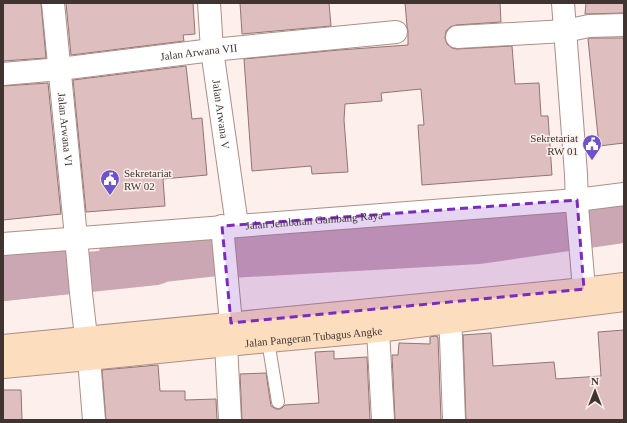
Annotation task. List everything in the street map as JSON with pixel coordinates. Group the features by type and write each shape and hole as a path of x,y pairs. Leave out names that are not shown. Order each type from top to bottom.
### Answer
{"main road":[{"name":"Jalan Pangeran Tubagus Angke","path":"3,346 86,337 230,317 584,289 624,284"},
{"name":"Jalan Pangeran Tubagus Angke","path":"3,367 378,331 624,300"}],"street":[{"name":"Jalan Arwana VI","path":"53,3 86,337"},
{"name":"Jalan Arwana V","path":"209,3 228,232 230,317"},
{"path":"563,3 584,289"},
{"path":"457,37 565,31 589,26 624,25"},
{"name":"Jalan Arwana VII","path":"3,74 60,69 212,50 396,32"},
{"name":"Jalan Jembatan Gambang Raya","path":"3,244 77,246 577,203 624,194"},
{"path":"450,322 454,420"},
{"path":"378,331 384,420"},
{"path":"226,345 230,420"},
{"path":"89,359 94,420"}],"lane":[{"path":"268,341 278,402"}],"highlighted area":[{"path":"577,200 584,289 231,323 222,226"}],"shaded area":[{"path":"624,202 624,243 480,264 231,278 228,237"},
{"path":"214,238 218,276 102,289 99,244"},
{"path":"69,248 75,293 3,301 3,255"}],"building":[{"path":"3,3 41,3 46,58 3,61"},
{"path":"66,3 193,3 195,34 183,35 184,41 71,55"},
{"path":"240,3 329,3 331,26 242,34"},
{"path":"405,3 500,3 501,22 456,25 450,27 446,31 445,38 447,44 452,48 457,49 512,46 515,84 539,83 541,116 548,116 552,175 422,185 418,125 424,125 421,89 381,93 382,101 345,104 344,120 348,172 312,174 311,166 252,171 244,59 408,45"},
{"path":"586,3 624,3 624,13 585,14"},
{"path":"624,38 624,143 599,146 588,39"},
{"path":"186,66 192,119 202,118 207,175 163,179 165,206 86,212 73,80"},
{"path":"48,83 61,214 3,220 3,86"},
{"path":"624,330 624,420 466,420 463,335 491,333 493,366 554,362 556,379 601,376 598,332"},
{"path":"430,337 438,337 441,420 395,420 392,355 398,355 399,343 430,344"},
{"path":"334,351 334,359 367,357 370,420 242,420 240,374 266,373 271,406 276,409 280,409 285,405 319,403 315,352"},
{"path":"158,365 160,391 185,391 185,400 216,399 217,420 106,420 102,370"},
{"path":"3,390 21,390 22,420 3,420"}],"waterway":[{"path":"3,281 156,265"}],"place":[{"name":"Sekretariat RW 01","path":"592,161"},
{"name":"Sekretariat RW 02","path":"110,196"}]}
